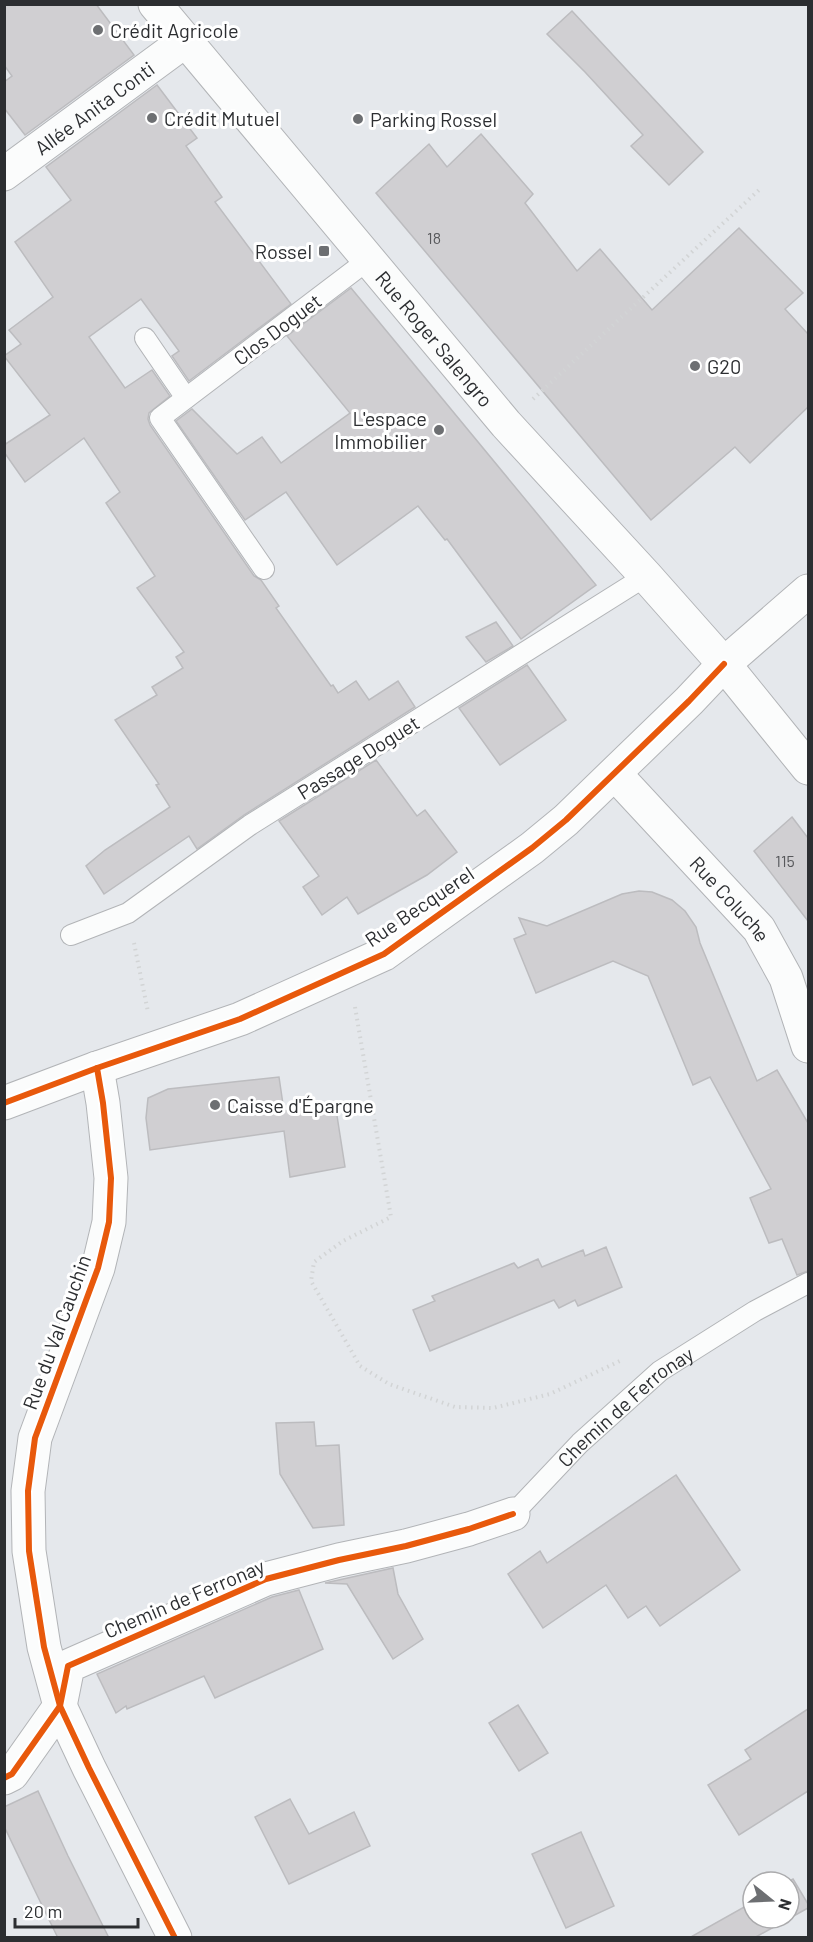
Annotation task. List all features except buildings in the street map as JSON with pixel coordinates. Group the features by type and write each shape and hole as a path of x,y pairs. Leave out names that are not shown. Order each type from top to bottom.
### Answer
{"street":[{"name":"Rue Roger Salengro","path":"155,4 506,424 724,664 808,768"},
{"name":"Allée Anita Conti","path":"4,174 185,41"},
{"name":"Rue Becquerel","path":"4,1103 97,1068 240,1020 384,954 532,848 566,820 724,664 808,591"},
{"name":"Rue Coluche","path":"615,774 759,929 786,978 804,1033"},
{"name":"Rue du Val Cauchin","path":"97,1068 111,1178 109,1222 98,1268 36,1438 28,1491 29,1551 44,1647 60,1706 175,1938"},
{"name":"Chemin de Ferronay","path":"4,1778 12,1774 60,1706 68,1666 266,1579 416,1543 513,1514"}],"lane":[{"name":"Clos Doguet","path":"264,569 160,418 368,260"},
{"path":"145,338 186,398"},
{"name":"Passage Doguet","path":"70,935 128,913 250,825 646,576"},
{"name":"Chemin de Ferronay","path":"513,1514 580,1443 660,1371 755,1311 808,1283"}],"path":[{"path":"506,424 759,190"},
{"path":"128,913 154,1050"},
{"path":"348,970 392,1216 343,1241 314,1262 311,1281 360,1366 389,1384 455,1407 493,1408 550,1394 625,1359"}],"cycle path":[{"path":"4,1103 240,1019 384,954 532,848 566,820 724,664"},
{"path":"97,1068 111,1178 109,1222 98,1268 35,1438 28,1491 29,1551 44,1647 60,1706 175,1938"},
{"path":"4,1778 12,1774 60,1706 68,1666 266,1579 406,1546 513,1514"}],"place":[{"name":"Crédit Agricole","path":"98,30"},
{"name":"Crédit Mutuel","path":"152,118"},
{"name":"Parking Rossel","path":"358,119"},
{"name":"Rossel","path":"324,251"},
{"name":"G20","path":"695,366"},
{"name":"L'espace Immobilier","path":"439,430"},
{"name":"Caisse d'Épargne","path":"215,1105"}]}
